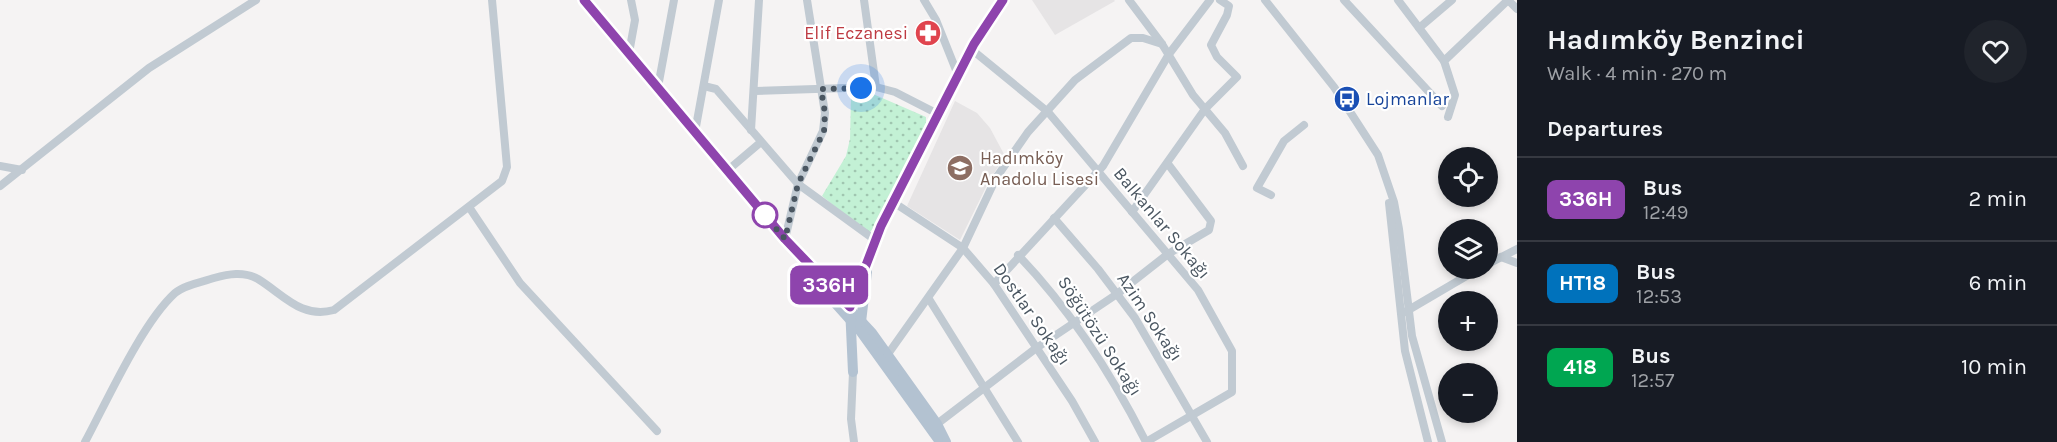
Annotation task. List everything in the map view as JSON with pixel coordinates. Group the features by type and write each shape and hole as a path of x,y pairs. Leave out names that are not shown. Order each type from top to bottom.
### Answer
{"main road":[{"path":"584,0 785,239 850,307 861,332 939,442"},
{"path":"785,239 804,269 888,354 937,424 946,442"},
{"path":"850,307 873,245"},
{"path":"853,372 856,320 873,245"},
{"path":"853,372 861,332"}],"street":[{"path":"0,186 149,68 256,0"},
{"path":"86,442 156,316 177,291 230,273 254,276 296,307 310,313 334,310 502,181 507,167 492,0"},
{"path":"629,53 635,20 631,0"},
{"path":"658,87 674,0"},
{"path":"695,132 719,0"},
{"path":"751,130 759,0"},
{"path":"785,239 798,184 824,131 825,113 807,0"},
{"path":"864,0 876,87"},
{"path":"924,0 936,20 958,75"},
{"path":"704,86 716,89 798,184 873,245 971,49 1003,0"},
{"path":"1129,0 1162,44 1205,109 1225,133 1243,166"},
{"path":"994,284 1018,255 1097,172 1168,54 1210,0"},
{"path":"1132,212 1205,109 1237,78 1217,57 1211,45 1227,15 1229,6 1221,0"},
{"path":"1265,0 1364,130 1385,173 1404,312 1405,351 1428,442"},
{"path":"1344,0 1442,106"},
{"path":"1419,28 1452,0"},
{"path":"1443,61 1508,0 1517,9"},
{"path":"1400,1 1443,61 1455,95 1448,117"},
{"path":"888,354 963,248 996,178 1028,132 1075,80 1131,38 1143,38 1162,44"},
{"name":"Balkanlar Sokağı","path":"971,49 1048,112 1198,290 1233,351 1232,392 1192,416"},
{"path":"755,91 876,87 895,92 938,114"},
{"path":"1271,195 1257,188 1284,141 1304,125"},
{"path":"728,170 761,142"},
{"path":"937,424 1035,349 1117,294 1168,254 1209,230 1211,221 1168,164"},
{"path":"0,166 22,170"},
{"name":"Dostlar Sokağı","path":"893,202 963,248 994,284 1035,349 1072,401 1095,442"},
{"path":"469,207 520,283 657,431"},
{"name":"Azim Sokağı","path":"1054,218 1117,294 1148,338 1207,442"},
{"path":"1498,259 1517,249"},
{"name":"Söğütözü Sokağı","path":"1018,255 1049,286 1146,442"},
{"path":"1501,257 1517,263"},
{"path":"1404,312 1461,279"},
{"path":"929,299 1018,442"},
{"path":"1404,312 1442,442"},
{"path":"853,372 851,419 854,442"},
{"path":"1146,442 1192,416"}],"shaded area":[{"path":"1032,0 1114,0 1115,1 1055,35"},
{"name":"Hadımköy Anadolu Lisesi","path":"955,101 977,113 990,128 1005,156 989,181 960,240 907,206"}],"green space":[{"path":"873,94 926,117 926,123 880,221 868,234 822,196 846,156 850,139 851,97"}],"bus line":[{"name":"336H","path":"584,0 785,239 850,307 881,226 974,44 1003,0"}],"place":[{"name":"Elif Eczanesi","path":"928,33"},
{"name":"Lojmanlar","path":"1347,99"},
{"name":"Hadımköy Anadolu Lisesi","path":"960,168"}],"route":[{"path":"765,215 760,210 785,239 798,184 824,131 825,113 821,89 861,88"}]}
